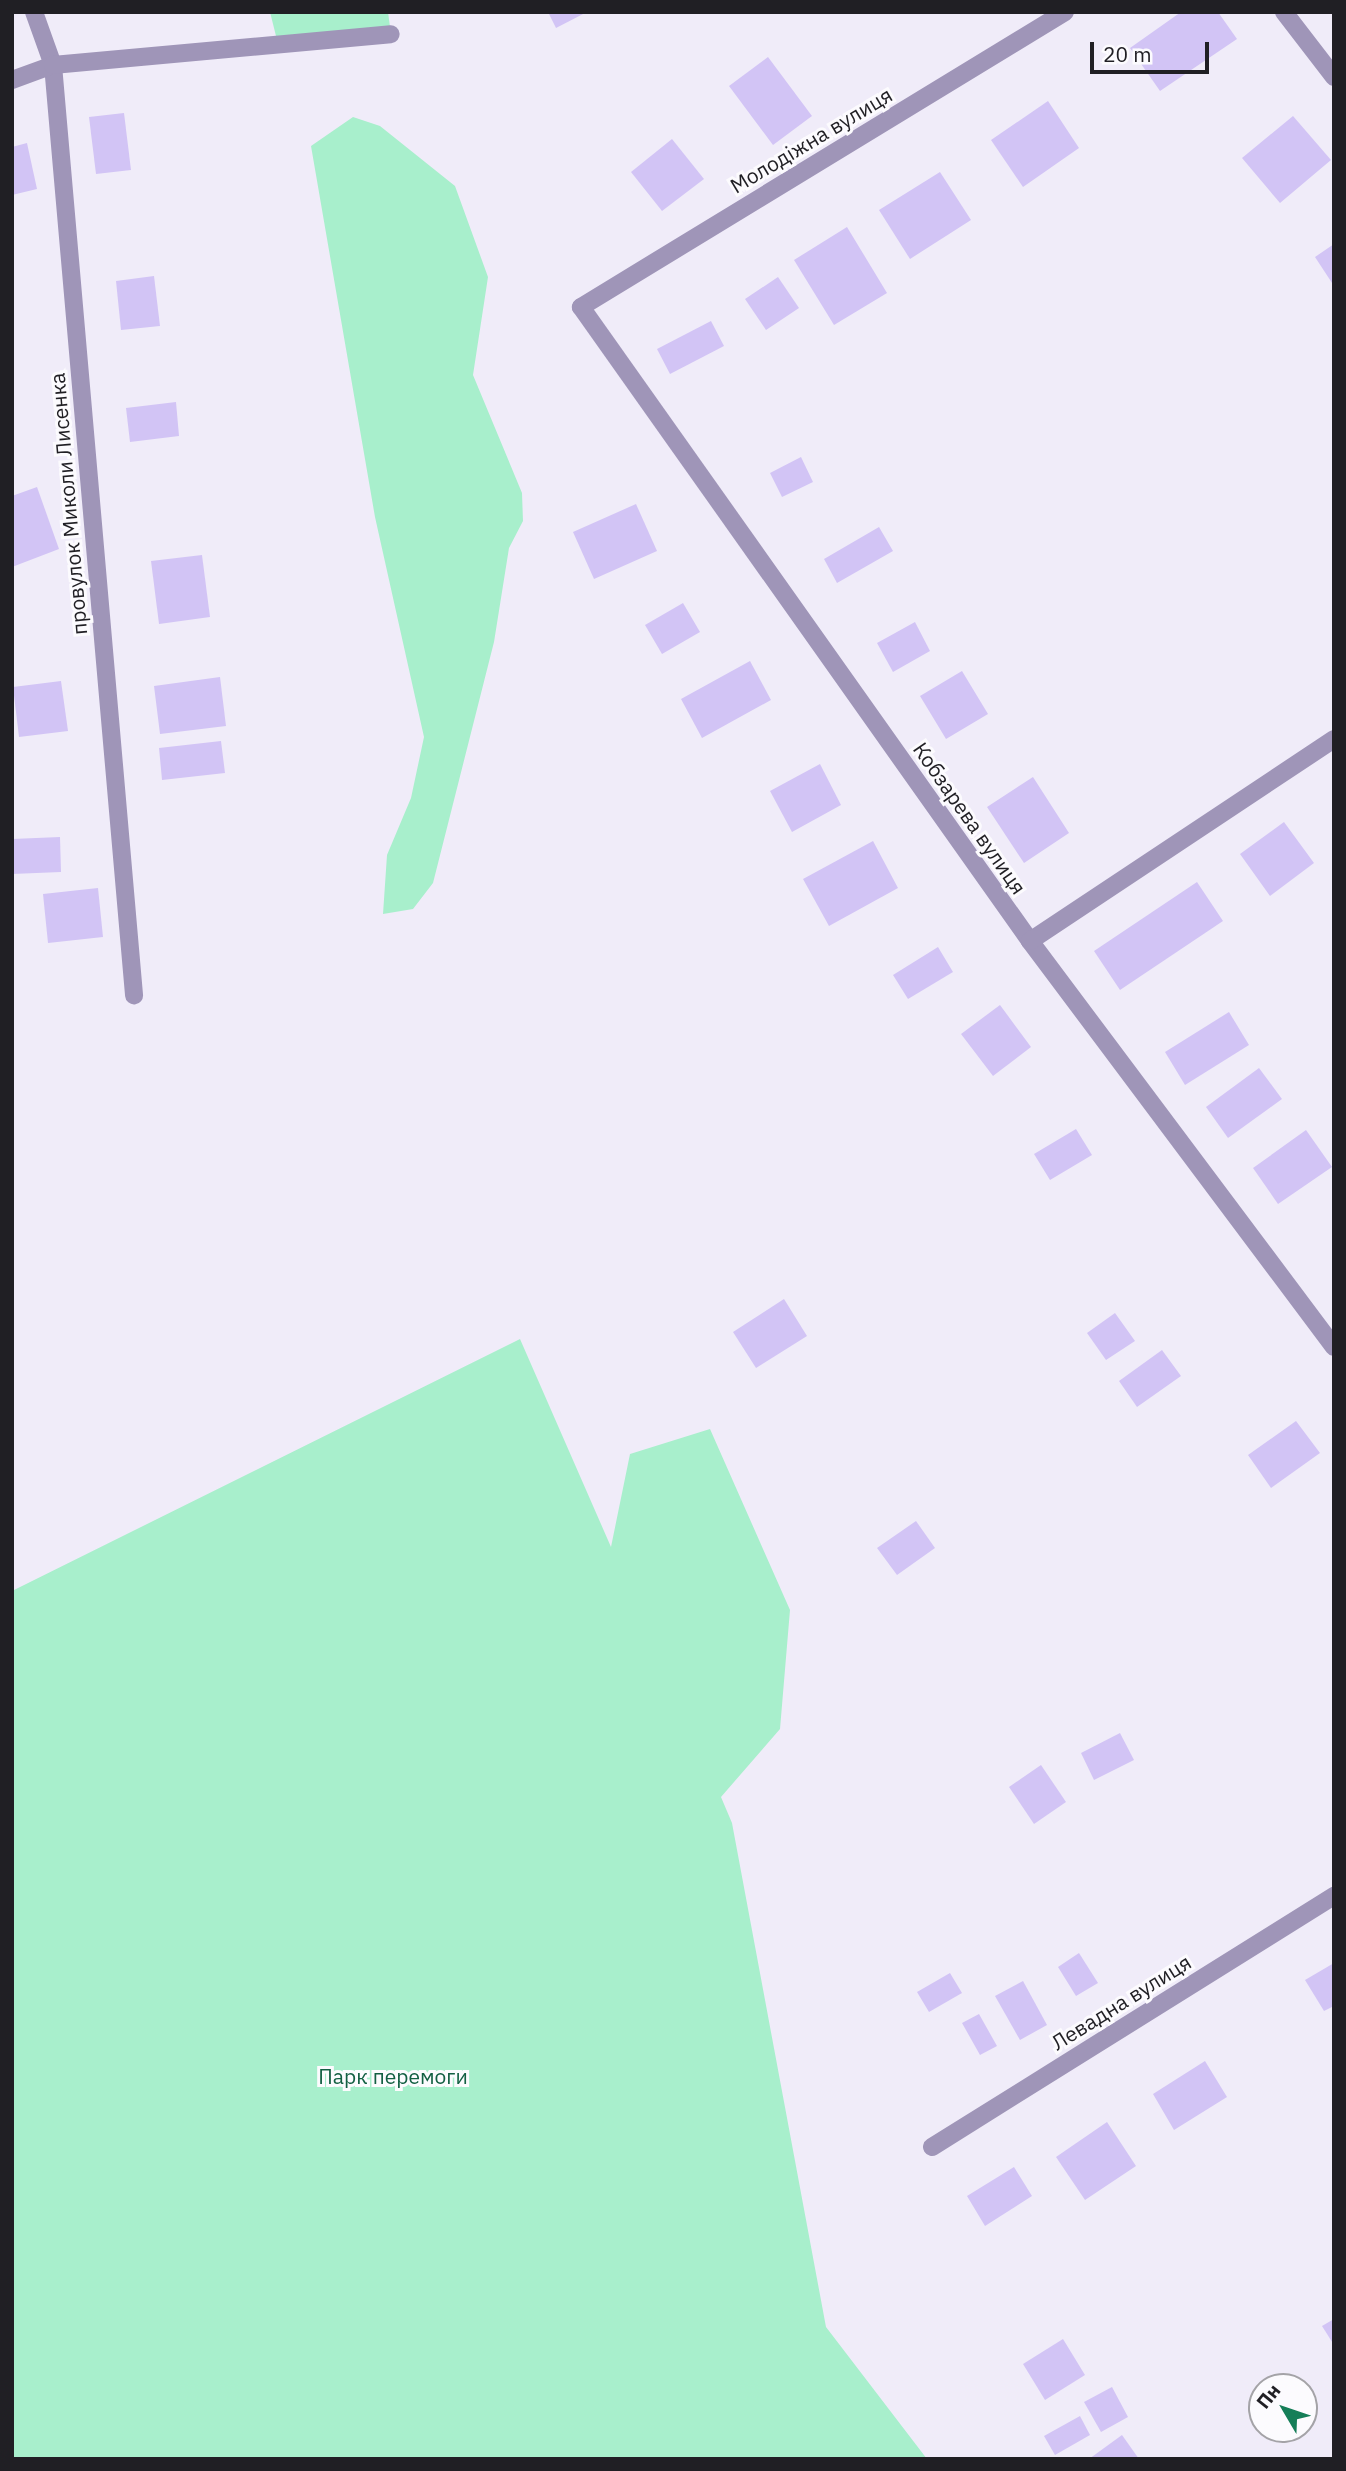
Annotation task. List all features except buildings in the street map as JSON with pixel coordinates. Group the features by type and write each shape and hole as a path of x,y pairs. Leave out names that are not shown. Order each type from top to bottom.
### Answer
{"street":[{"name":"провулок Миколи Лисенка","path":"34,12 53,65 134,995"},
{"name":"Молодіжна вулиця","path":"581,307 1065,12"},
{"path":"1284,12 1334,77"},
{"path":"12,80 53,65 391,34"},
{"name":"Кобзарева вулиця","path":"581,307 1030,941 1334,1347"},
{"path":"1030,941 1334,739"},
{"name":"Левадна вулиця","path":"932,2147 1334,1896"}],"green space":[{"path":"270,12 388,12 391,34 278,44"},
{"path":"353,117 380,126 455,186 488,277 473,375 522,493 523,521 509,548 494,642 433,883 413,909 383,914 387,855 411,798 424,737 375,517 311,146"},
{"name":"Парк перемоги","path":"520,1339 611,1547 630,1454 710,1429 790,1610 780,1729 721,1797 732,1823 826,2327 927,2459 12,2459 12,1591"}]}
